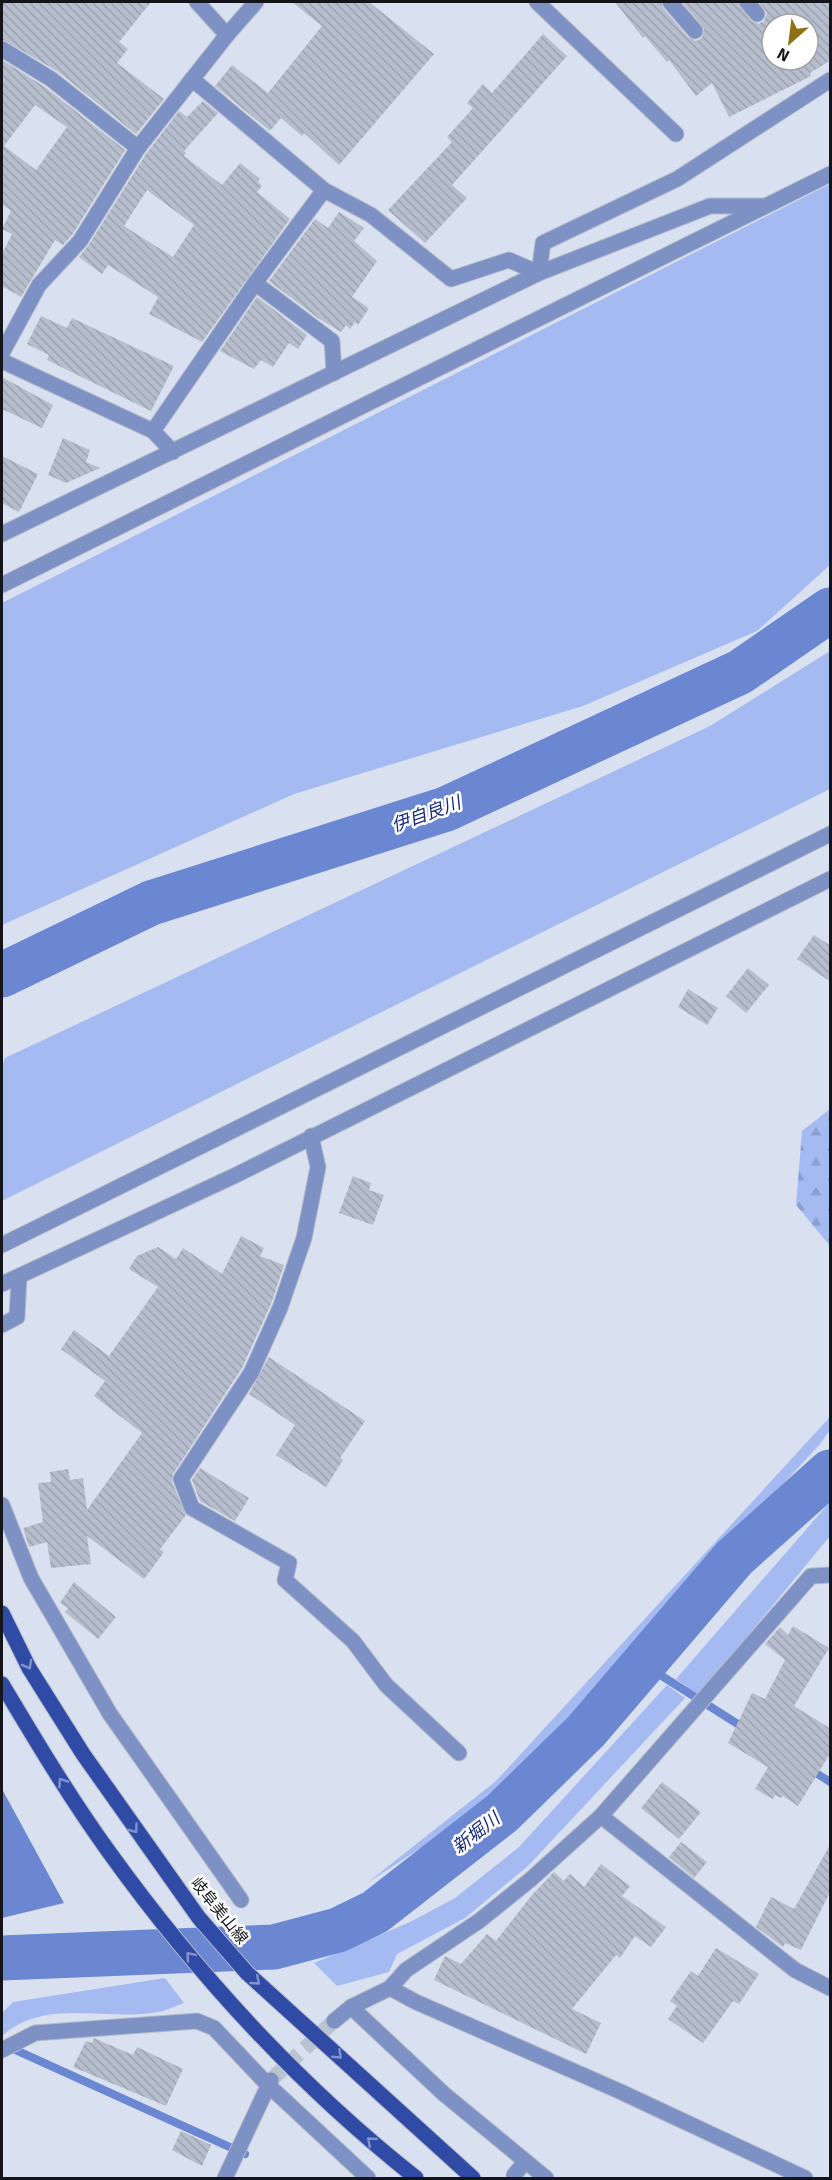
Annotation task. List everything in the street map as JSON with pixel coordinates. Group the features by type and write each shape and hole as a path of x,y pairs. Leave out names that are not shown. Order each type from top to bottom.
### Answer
{"main road":[{"name":"岐阜美山線","path":"2,1613 29,1668 83,1754 182,1895 247,1973 296,2015 473,2178"},
{"path":"2,1684 68,1791 150,1907 215,1986 338,2112 416,2178"}],"street":[{"path":"197,2 227,35"},
{"path":"2,353 39,285 80,241 138,148 227,35 256,2"},
{"path":"537,2 676,134"},
{"path":"670,2 695,31"},
{"path":"2,49 51,79 138,148"},
{"path":"192,80 324,190 371,215 452,279 509,260 539,273"},
{"path":"539,273 543,243 677,179 831,80"},
{"path":"2,585 831,174"},
{"path":"153,431 255,283 324,190"},
{"path":"2,534 539,273 710,206 768,206"},
{"path":"255,283 333,341 334,373"},
{"path":"2,360 153,431 173,452"},
{"path":"2,1245 831,834"},
{"path":"2,1284 234,1176 831,879"},
{"path":"311,1136 318,1167 304,1238 280,1308 251,1372 182,1479 192,1508 289,1563 285,1580 353,1641 386,1685 459,1753"},
{"path":"2,1325 17,1317 19,1278"},
{"path":"2,1504 31,1578 110,1714 242,1900"},
{"path":"334,2021 351,2007 390,1988 406,1970 479,1921 601,1816 811,1576 831,1575"},
{"path":"601,1816 795,1970 831,1988"},
{"path":"390,1988 416,2002 619,2091 805,2178"},
{"path":"351,2007 444,2094 546,2178"},
{"path":"2,2050 35,2033 197,2020 214,2028 368,2178"},
{"path":"225,2178 269,2082"},
{"path":"514,2175 525,2162"}],"green space":[{"path":"830,184 830,565 757,631 583,706 294,794 2,925 2,603"},
{"path":"830,651 830,789 2,1201 2,1067 5,1058 710,726"},
{"path":"830,1109 830,1246 796,1205 802,1131"},
{"path":"830,1417 830,1430 820,1444 490,1803 367,1883 496,1781"},
{"path":"830,1502 830,1536 699,1695 676,1679"},
{"path":"667,1685 685,1698 528,1866 465,1918 397,1954 389,1972 337,1986 314,1963 410,1922 455,1898 519,1847"},
{"path":"165,1978 184,2003 161,2011 138,2014 77,2013 38,2017 19,2024 2,2036 2,2013 13,2002"}],"shaded area":[{"path":"2,1789 64,1903 2,1918"}],"building":[{"path":"2,2 151,2 119,42 128,49 117,63 164,99 136,134 57,71 2,39"},
{"path":"292,2 369,2 434,54 339,165 304,133 302,136 281,118 270,131 215,86 232,65 268,93 322,26"},
{"path":"615,2 661,2 663,8 688,37 696,41 702,38 704,29 682,2 738,2 750,20 760,23 760,72 812,72 811,76 729,117 712,83 696,96 669,60 667,62 645,36 643,38"},
{"path":"759,2 831,2 831,60 820,67 820,12 766,12"},
{"path":"543,34 567,56 452,185 467,198 425,243 388,210 452,142 447,137 473,108 467,103 483,84 492,93"},
{"path":"2,60 45,87 125,150 72,235 63,245 55,240 21,297 2,286 2,254 12,234 2,229 11,211 2,204","holes":["35,105 67,127 36,170 4,146"]},
{"path":"203,101 218,113 184,151 186,153 184,156 222,185 240,163 260,179 258,182 262,186 257,192 290,219 202,342 149,314 158,297 108,265 102,274 79,257 146,154 179,111 187,117","holes":["147,190 194,225 173,257 124,226"]},
{"path":"339,212 364,228 354,241 377,261 352,297 369,308 358,325 355,322 350,329 346,325 341,332 318,318 269,281 315,219 328,228"},
{"path":"257,297 307,335 298,349 289,343 273,367 261,360 254,369 220,351"},
{"path":"41,316 67,328 72,318 174,366 151,411 47,360 49,355 27,344"},
{"path":"2,377 53,405 42,428 2,409"},
{"path":"63,438 90,450 86,462 100,468 66,483 48,475"},
{"path":"2,456 38,474 19,512 2,503"},
{"path":"814,935 831,946 831,982 797,959"},
{"path":"748,968 769,985 746,1013 726,996"},
{"path":"688,989 718,1008 707,1025 678,1007"},
{"path":"353,1176 371,1183 369,1190 384,1195 373,1225 339,1213"},
{"path":"241,1236 264,1248 260,1256 284,1265 271,1304 242,1368 173,1474 172,1482 186,1515 160,1549 164,1552 144,1579 87,1536 91,1564 51,1568 47,1542 29,1547 23,1528 43,1522 38,1483 51,1482 50,1472 68,1469 70,1480 83,1478 87,1510 142,1433 94,1396 105,1381 61,1349 74,1330 109,1356 158,1287 129,1269 137,1256 158,1247 176,1259 183,1248 222,1274"},
{"path":"269,1357 365,1421 340,1458 343,1460 326,1487 276,1455 295,1425 249,1394"},
{"path":"200,1468 249,1498 235,1521 200,1501 192,1480"},
{"path":"74,1582 116,1617 98,1639 65,1612 68,1608 60,1603"},
{"path":"793,1626 829,1648 794,1706 831,1729 831,1752 798,1806 783,1796 781,1798 775,1795 773,1799 755,1789 768,1767 728,1743 752,1693 765,1699 785,1660 765,1644 780,1627 788,1635"},
{"path":"662,1782 701,1812 679,1839 641,1808"},
{"path":"681,1842 707,1862 694,1878 669,1857"},
{"path":"831,1843 831,1890 801,1950 785,1943 783,1947 756,1927 771,1897 794,1909"},
{"path":"601,1864 630,1886 622,1896 666,1927 651,1947 635,1936 620,1958 616,1955 572,2009 601,2023 586,2054 434,1980 445,1956 461,1964 487,1934 496,1941 532,1895 554,1872 564,1881 570,1874 584,1887"},
{"path":"716,1948 759,1974 739,2004 733,2001 703,2043 668,2019 677,2006 670,2001 691,1971 698,1976"},
{"path":"94,2038 133,2055 137,2047 183,2069 166,2106 73,2067 86,2041 92,2043"},
{"path":"181,2131 211,2145 202,2166 172,2150"}],"waterway":[{"name":"伊自良川","path":"2,975 151,903 446,809 740,672 830,610"},
{"name":"新堀川","path":"2,1958 274,1947 338,1930 375,1912 502,1813 586,1731 734,1558 830,1472"},
{"path":"654,1671 744,1728"},
{"path":"810,1769 830,1782"},
{"path":"9,2047 245,2154"}],"tunnel":[{"path":"271,2080 334,2021"}]}
